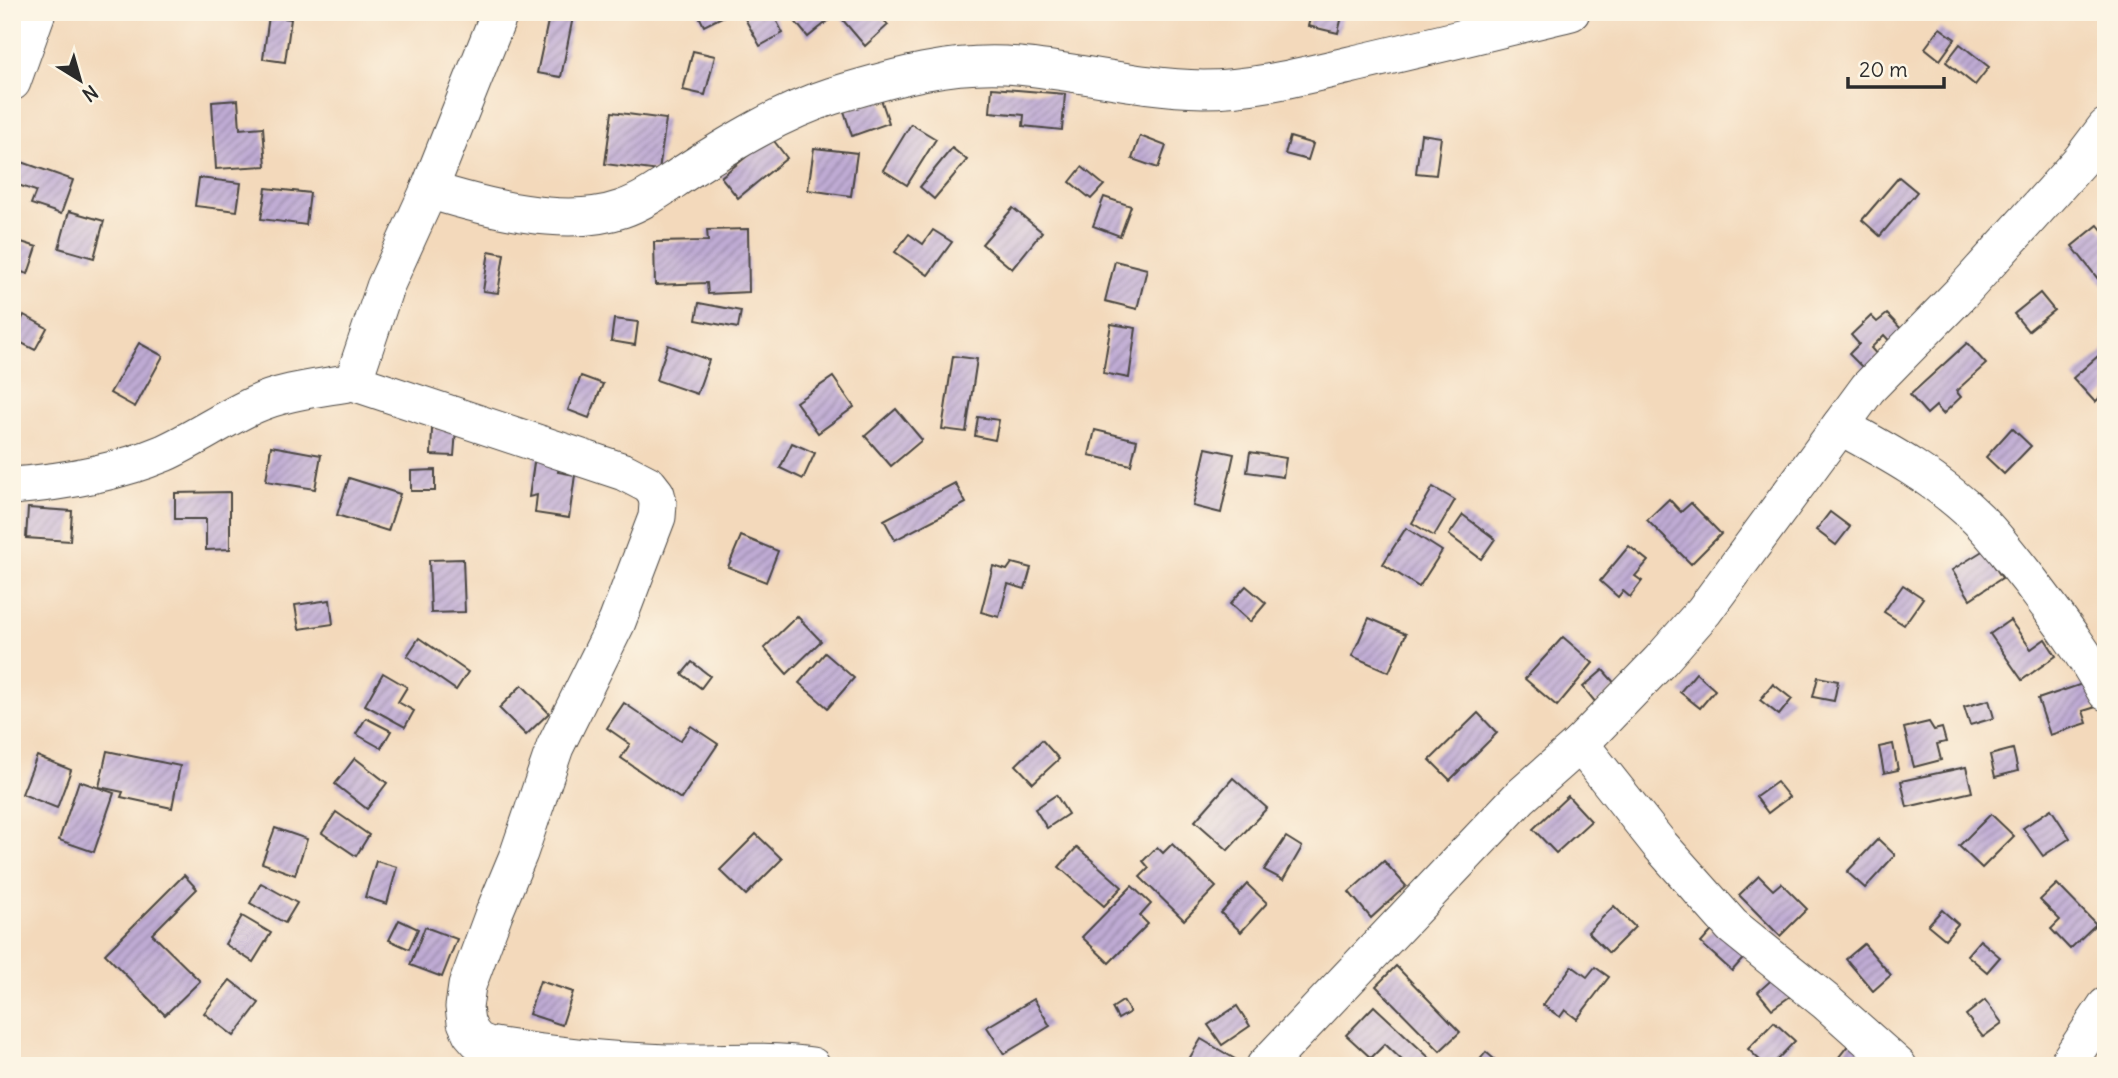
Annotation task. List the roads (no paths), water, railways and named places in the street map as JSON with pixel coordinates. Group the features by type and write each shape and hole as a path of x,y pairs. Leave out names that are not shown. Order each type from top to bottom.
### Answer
{"street":[{"path":"12,82 37,12"},
{"path":"353,382 385,287 429,190 499,12"},
{"path":"429,190 484,208 545,216 592,215 621,210 648,197 747,136 827,97 939,67 1018,66 1165,86 1203,89 1230,87 1305,75 1571,12"},
{"path":"1265,1066 1454,864 1653,670 1703,611 1868,388 1963,291 2081,160 2106,127"},
{"path":"12,486 76,478 117,468 163,453 256,404 289,394 353,382 624,472 649,485 656,494 658,503 652,534 640,558 617,622 555,747 519,853 476,961 464,1007 471,1033 478,1041 488,1045 598,1059 666,1063 781,1061 812,1066"},
{"path":"1840,426 1886,451 1977,518 2060,620 2086,656 2106,692"},
{"path":"1580,744 1660,845 1732,926 1825,1001 1898,1066"},
{"path":"2066,1066 2106,1006"}]}
